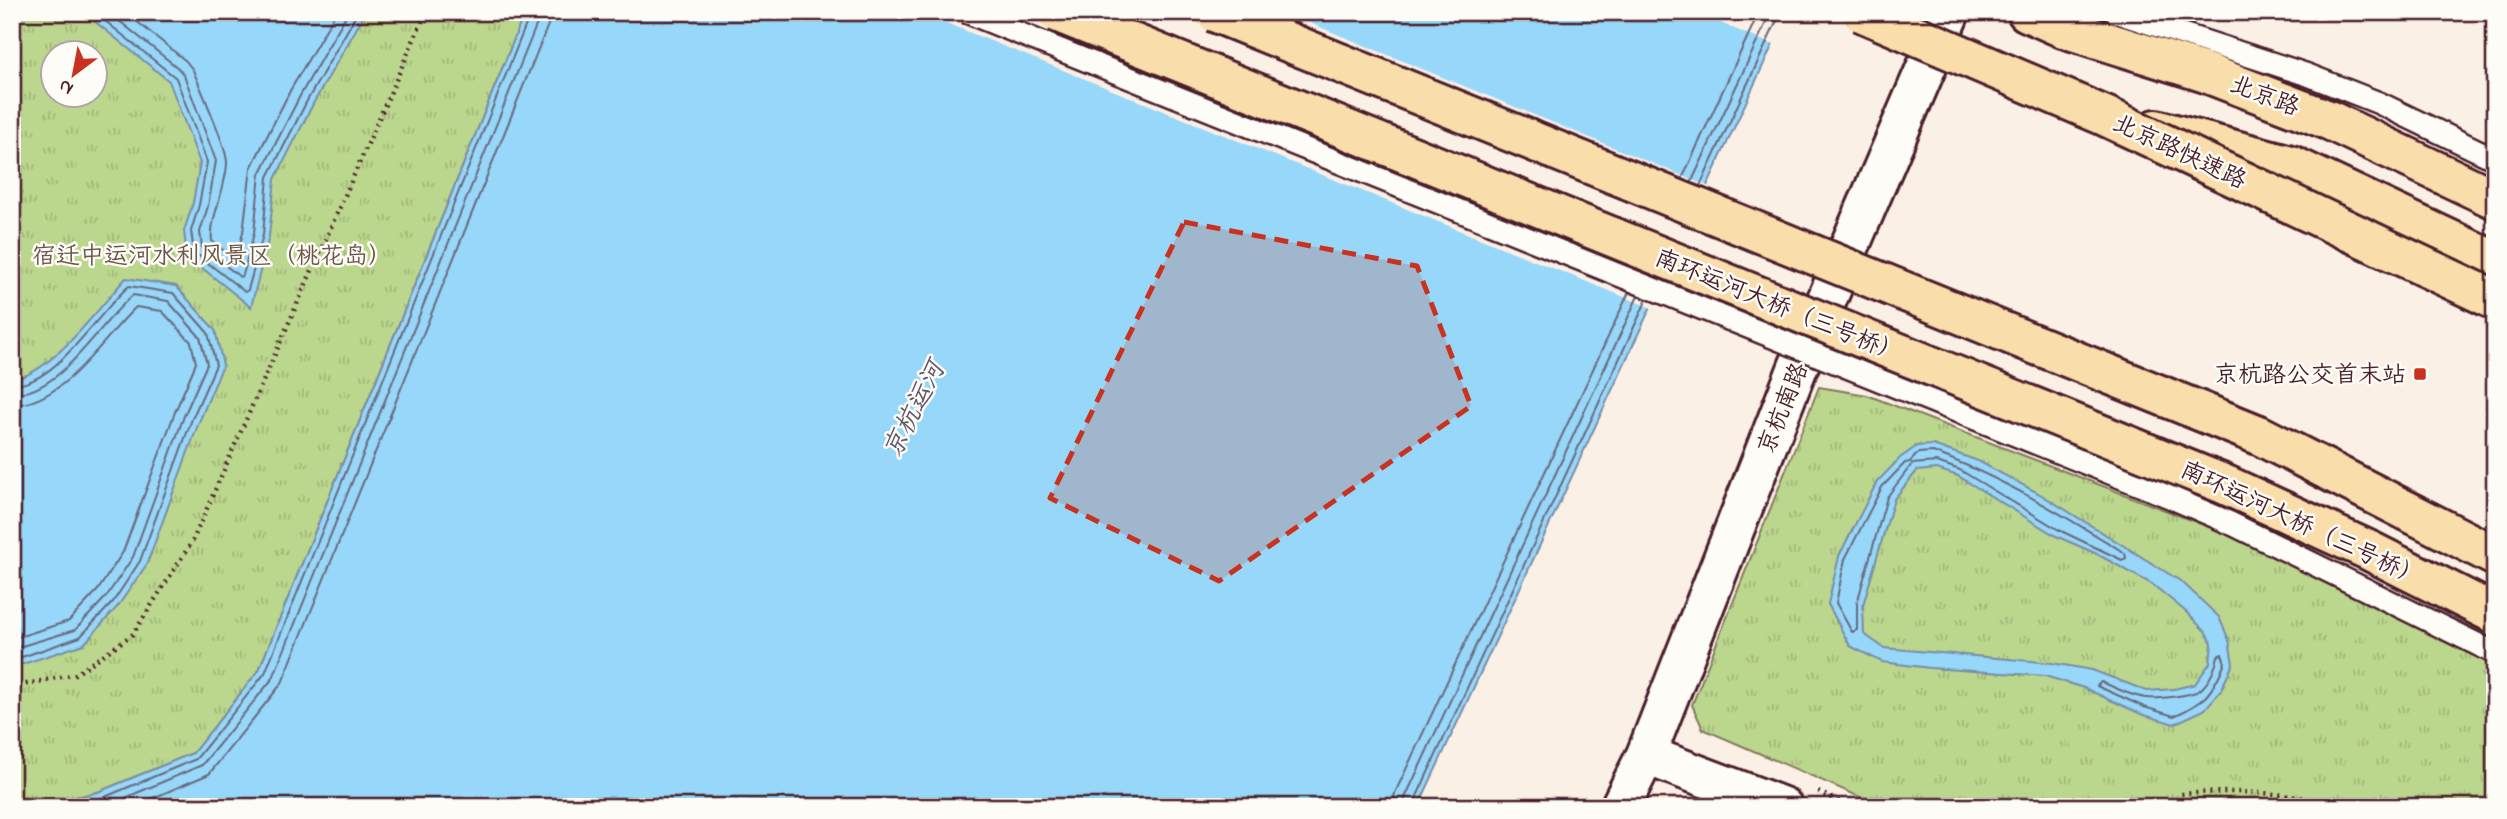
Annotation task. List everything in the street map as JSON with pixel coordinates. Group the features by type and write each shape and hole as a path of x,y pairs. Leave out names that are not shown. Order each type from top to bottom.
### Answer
{"main road":[{"name":"南环运河大桥（三号桥）","path":"1056,12 2226,485 2368,550 2495,614"},
{"path":"1214,12 2495,530"},
{"name":"北京路快速路","path":"1861,12 2105,116 2495,300"},
{"name":"北京路","path":"2027,12 2063,28 2206,72 2331,121 2495,199"},
{"path":"2105,116 2291,165 2495,261"},
{"path":"2259,435 2495,556"}],"street":[{"name":"京杭南路","path":"1620,807 1646,755 1798,367 1950,12"},
{"path":"1646,755 1783,807"}],"lane":[{"path":"966,12 2172,498 2231,523 2495,653"},
{"path":"2115,12 2308,75 2367,98 2495,159"}],"path":[{"path":"12,687 76,674 133,634 193,540 426,12"},
{"path":"2178,807 2181,794 2206,792 2264,792 2318,800 2340,807"}],"highlighted area":[{"path":"1184,222 1417,266 1471,406 1219,581 1050,498"}],"green space":[{"name":"宿迁中运河水利风景区（桃花岛）","path":"12,12 525,12 259,670 193,753 98,792 35,807 12,807"},
{"path":"1819,387 1867,395 2237,538 2495,665 2495,807 1883,807 1703,729 1692,705"}],"water":[{"path":"83,12 366,12 314,102 275,179 269,236 251,307 187,256 184,231 193,203 200,163 169,81"},
{"name":"京杭运河","path":"525,12 1788,12 1418,807 35,807 98,792 193,753 259,670"},
{"path":"126,278 176,286 215,330 223,365 147,564 118,606 84,644 23,664 12,665 12,379 42,366 58,353"},
{"path":"1933,445 1978,461 2040,494 2182,582 2219,617 2229,640 2233,664 2220,692 2204,710 2174,724 2141,714 2084,688 2045,676 1882,662 1850,646 1828,604 1839,556 1877,482 1900,458 1917,446","holes":["1937,469 1958,476 2056,536 2095,553 2152,584 2185,611 2205,631 2212,643 2210,663 2195,684 2147,691 2092,670 2052,663 1884,648 1864,634 1863,605 1894,499 1917,471"]}],"pier":[{"path":"919,12 1283,12 1710,187 1654,309"},
{"path":"1694,12 1792,12 1776,46"}],"place":[{"name":"京杭路公交首末站","path":"2420,374"}]}
